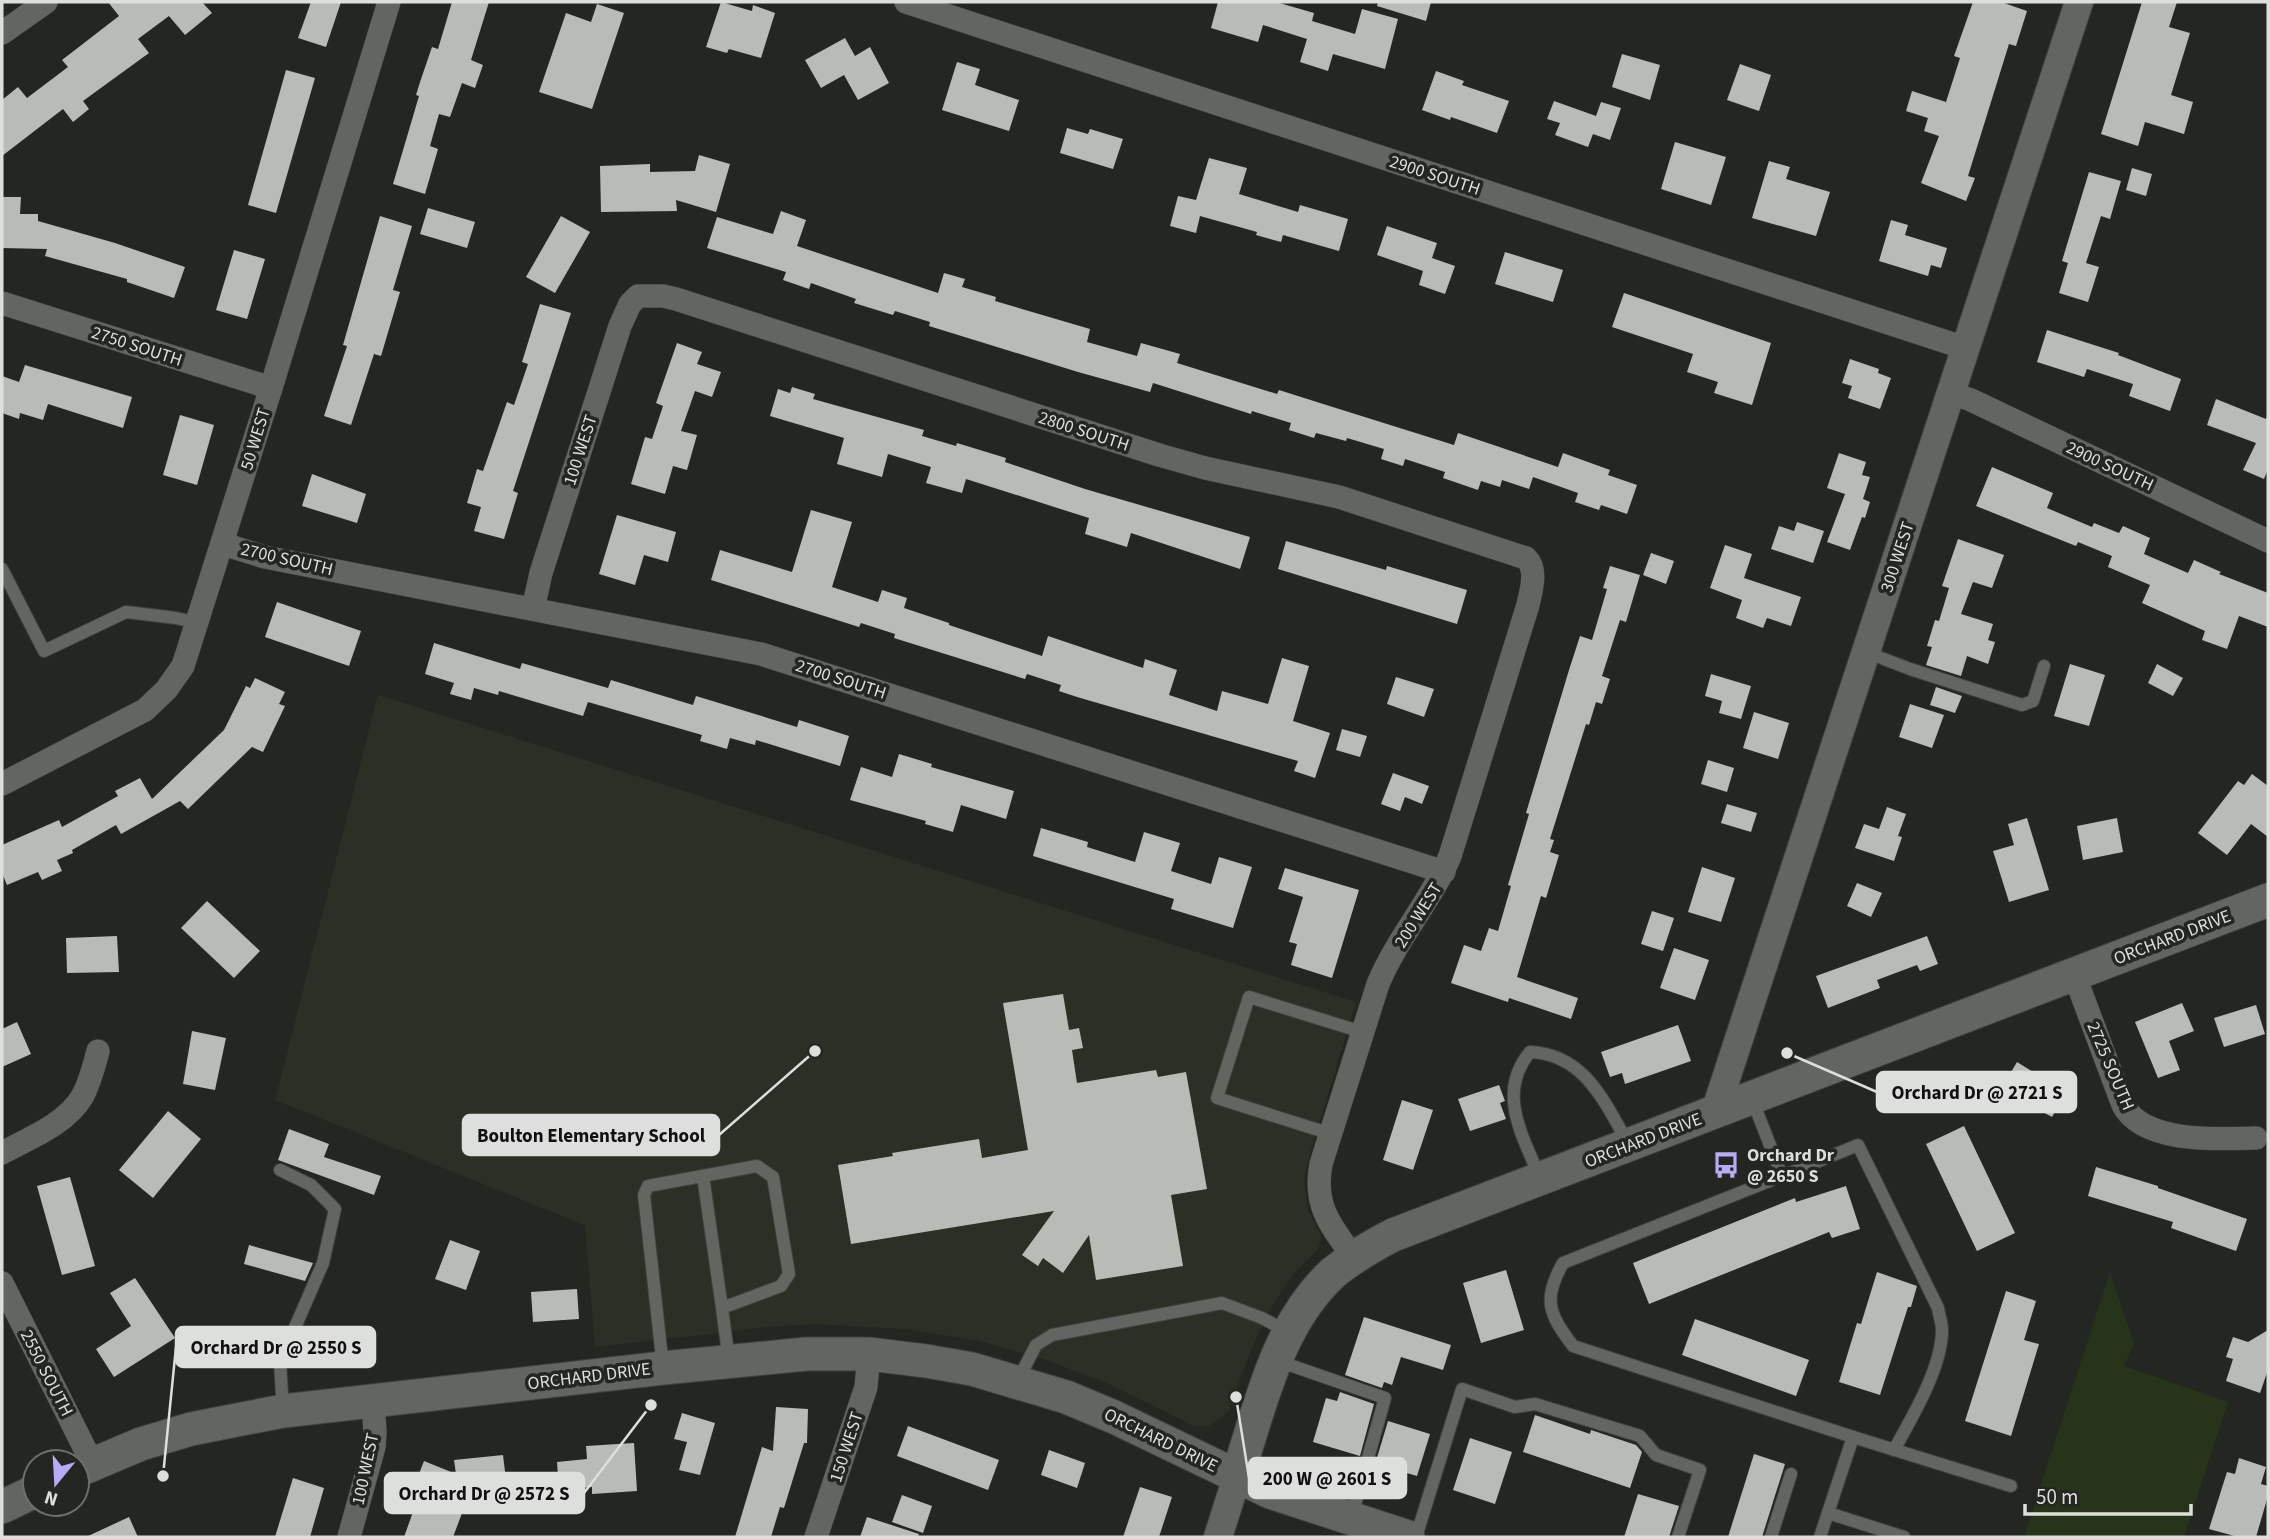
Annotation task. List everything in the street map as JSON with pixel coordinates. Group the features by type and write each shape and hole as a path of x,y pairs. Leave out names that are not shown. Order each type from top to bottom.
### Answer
{"main road":[{"name":"ORCHARD DRIVE","path":"91,1464 141,1444 191,1429 283,1411 729,1361 806,1354 869,1354 926,1361 1018,1381 1066,1397 1114,1417 1237,1477 1282,1346 1317,1290 1354,1258 1393,1235 2268,900"},
{"path":"1237,1477 1270,1492 1408,1537"},
{"path":"2,1507 21,1498"}],"street":[{"path":"2,33 46,2"},
{"name":"50 WEST","path":"2,784 145,710 183,666 389,2"},
{"name":"300 WEST","path":"1716,1112 2079,2"},
{"name":"2900 SOUTH","path":"919,4 1965,348"},
{"name":"2800 SOUTH","path":"638,296 676,299 1205,468 1339,497 1520,555 1531,563"},
{"name":"100 WEST","path":"533,609 541,573 620,326 630,304 638,296"},
{"name":"2750 SOUTH","path":"2,303 271,388"},
{"name":"2900 SOUTH","path":"1951,393 2268,541"},
{"name":"2700 SOUTH","path":"223,544 265,557 761,654 1444,872"},
{"name":"200 WEST","path":"1354,1258 1334,1230 1320,1202 1318,1178 1383,972 1444,872 1528,605 1533,574 1531,563"},
{"name":"2725 SOUTH","path":"2074,974 2123,1105 2132,1117 2155,1129 2180,1136 2211,1140 2256,1138"},
{"path":"2,1153 69,1113 81,1098 98,1051"},
{"name":"2550 SOUTH","path":"2,1283 76,1448"},
{"name":"150 WEST","path":"816,1537 866,1387 869,1354"},
{"name":"100 WEST","path":"349,1537 373,1447 373,1401"},
{"path":"1218,1537 1237,1477"}],"lane":[{"path":"2,569 44,651 126,612 198,623"},
{"path":"1866,652 2022,705 2033,701 2044,667"},
{"path":"1331,1134 1217,1098 1249,997 1362,1032"},
{"path":"1541,1179 1515,1111 1512,1087 1521,1062 1530,1052 1548,1053 1567,1062 1590,1080 1629,1145"},
{"path":"1752,1098 1782,1176"},
{"path":"1894,1450 1926,1391 1942,1331 1938,1308 1858,1145 1563,1263 1555,1276 1549,1298 1553,1320 1573,1346 1853,1437 1894,1450 2011,1486"},
{"path":"663,1368 644,1195 648,1186 757,1166 773,1177 789,1274 781,1286 722,1308"},
{"path":"280,1170 311,1185 335,1209 323,1263 280,1362 283,1411"},
{"path":"702,1176 729,1361"},
{"path":"1018,1381 1036,1345 1052,1335 1222,1303 1262,1318 1282,1346 1385,1398 1350,1518"},
{"path":"1416,1537 1462,1389 1515,1407 1535,1404 1640,1436 1656,1455 1700,1470 1678,1537"},
{"path":"1820,1537 1853,1437"},
{"path":"1771,1537 1791,1474"},
{"path":"1828,1513 1904,1537"}],"shaded area":[{"path":"378,695 1356,1002 1304,1180 1308,1210 1321,1237 1320,1244 1293,1274 1271,1307 1252,1347 1228,1412 1209,1426 1194,1426 1109,1384 1044,1359 980,1341 906,1329 816,1324 595,1347 585,1225 275,1100"}],"green space":[{"path":"2110,1272 2134,1343 2124,1366 2228,1402 2184,1537 2024,1537"}],"building":[{"path":"108,2 202,2 212,13 185,35 169,16 138,39 149,53 83,101 89,109 73,122 63,109 2,156 2,100 18,87 27,98 68,67 62,60 119,16"},
{"path":"311,2 341,2 326,47 298,38"},
{"path":"452,2 489,2 471,60 483,65 475,88 462,83 450,117 439,114 430,146 438,149 425,194 393,184 419,96 416,95 420,82 432,47 438,49"},
{"path":"721,2 752,11 753,5 775,13 761,58 729,49 727,53 706,47"},
{"path":"1218,2 1276,2 1314,13 1312,21 1355,34 1362,9 1398,19 1385,69 1333,54 1328,71 1300,62 1307,39 1263,25 1258,42 1211,28"},
{"path":"1378,2 1431,2 1426,21 1377,6"},
{"path":"1973,2 2001,2 2027,11 2016,46 2009,44 1968,176 1975,178 1966,201 1921,183 1939,136 1924,131 1928,118 1906,111 1912,91 1946,102 1960,58 1954,56"},
{"path":"2142,2 2177,2 2169,27 2190,33 2171,95 2193,102 2184,134 2145,122 2138,146 2101,134"},
{"path":"597,4 624,13 592,109 539,92 566,13 591,22"},
{"path":"845,38 855,56 870,47 889,83 858,100 844,75 821,88 805,60"},
{"path":"1622,54 1660,65 1650,100 1612,87"},
{"path":"957,62 980,69 975,85 1019,100 1009,131 942,110"},
{"path":"1740,64 1771,75 1759,111 1727,100"},
{"path":"286,70 315,78 276,213 248,205"},
{"path":"1436,71 1464,81 1462,85 1509,101 1497,133 1422,110"},
{"path":"1554,101 1596,116 1601,102 1621,108 1610,140 1593,134 1588,147 1555,135 1560,123 1547,119"},
{"path":"1067,128 1088,134 1090,129 1123,139 1113,169 1060,153"},
{"path":"1675,142 1726,157 1711,205 1661,189"},
{"path":"699,155 730,164 716,212 676,200 677,211 601,212 600,166 650,164 650,172 695,171"},
{"path":"1209,158 1247,168 1239,194 1298,212 1300,205 1348,219 1339,251 1283,235 1281,242 1256,235 1257,232 1200,216 1196,233 1170,226 1178,196 1196,200"},
{"path":"1769,161 1790,167 1786,179 1830,192 1816,236 1752,218"},
{"path":"2132,168 2152,174 2146,196 2126,190"},
{"path":"2089,172 2121,181 2110,219 2101,216 2086,263 2099,267 2088,302 2059,293 2068,263 2062,261"},
{"path":"2,197 21,197 20,214 38,214 38,221 185,267 174,298 127,282 127,279 45,256 47,249 2,248"},
{"path":"428,208 475,222 467,248 420,234"},
{"path":"781,211 806,220 797,246 938,293 944,273 965,279 962,287 996,297 995,301 1090,329 1087,342 1137,356 1141,343 1180,354 1177,363 1277,394 1279,390 1454,445 1458,433 1558,467 1563,453 1610,470 1608,475 1637,485 1627,514 1601,505 1599,510 1575,502 1578,493 1533,477 1529,489 1502,480 1500,487 1481,481 1478,490 1443,478 1445,472 1405,459 1403,466 1381,459 1384,449 1347,438 1346,441 1316,433 1314,438 1289,430 1291,423 1252,411 1251,414 1153,383 1150,392 1078,372 929,326 930,322 895,311 893,315 854,303 856,299 811,283 809,289 783,280 786,272 707,248 717,217 773,234"},
{"path":"380,216 412,226 393,290 400,292 381,356 374,354 351,425 324,416 347,346 343,345"},
{"path":"561,216 590,232 555,293 526,277"},
{"path":"1891,220 1908,225 1905,235 1947,248 1941,268 1931,265 1928,276 1879,261"},
{"path":"1387,226 1437,243 1432,258 1455,266 1445,294 1419,285 1423,271 1377,255"},
{"path":"234,250 265,259 247,319 216,310"},
{"path":"1505,252 1563,270 1553,302 1495,284"},
{"path":"1624,293 1771,343 1752,405 1714,393 1718,382 1687,372 1693,354 1612,327"},
{"path":"540,304 571,313 513,491 518,493 504,539 474,531 481,507 467,503 477,469 483,471 507,402 514,405 528,364 522,362"},
{"path":"2047,330 2119,353 2118,355 2181,379 2170,411 2129,396 2133,384 2087,369 2084,377 2037,362"},
{"path":"677,343 702,352 697,364 721,372 712,397 695,391 681,431 697,435 687,470 673,466 665,494 631,484 645,437 652,439 663,406 656,403"},
{"path":"1850,359 1879,369 1878,373 1891,378 1880,409 1848,398 1852,386 1842,383"},
{"path":"25,365 132,397 123,428 48,404 43,420 20,413 19,419 2,413 2,376 19,382"},
{"path":"792,387 815,394 813,399 924,430 922,436 1006,458 1005,462 1085,489 1250,537 1240,569 1131,533 1127,547 1085,534 1089,518 966,479 962,493 926,483 931,467 888,454 882,477 837,464 844,438 770,416 778,389 790,393"},
{"path":"2216,399 2266,419 2268,414 2268,469 2264,479 2243,470 2256,443 2207,425"},
{"path":"180,415 214,425 197,485 163,475"},
{"path":"1839,453 1866,462 1862,475 1870,477 1863,499 1870,502 1850,550 1827,542 1845,494 1827,488"},
{"path":"1992,467 2053,493 2047,508 2092,527 2094,523 2119,533 2123,526 2150,538 2144,554 2188,573 2194,560 2221,572 2219,574 2268,593 2268,627 2239,616 2227,649 2202,640 2205,631 2142,603 2150,585 2108,567 2112,556 2078,542 2076,546 1976,506"},
{"path":"312,474 366,494 357,523 302,506"},
{"path":"811,510 852,522 832,587 878,602 882,590 907,598 904,608 1042,656 1048,636 1143,668 1145,659 1177,670 1169,695 1217,711 1222,691 1268,704 1282,658 1309,666 1293,721 1330,733 1315,778 1294,771 1298,761 1077,697 1059,691 1061,685 1027,674 1025,679 894,638 895,634 861,623 859,627 711,580 720,550 792,572"},
{"path":"617,515 676,532 668,562 644,555 635,585 599,574"},
{"path":"1797,522 1824,531 1813,563 1771,549 1779,526 1794,531"},
{"path":"1958,539 2004,555 1992,588 1973,582 1961,614 1993,624 1988,640 1995,642 1988,664 1967,656 1961,676 1926,665 1932,647 1927,646 1935,620 1939,621 1949,588 1942,586"},
{"path":"1286,541 1386,570 1387,566 1467,590 1457,624 1278,569"},
{"path":"1725,545 1752,554 1744,578 1801,597 1791,626 1767,618 1763,628 1736,618 1742,600 1710,588"},
{"path":"1651,553 1674,561 1666,584 1643,575"},
{"path":"1610,566 1640,575 1626,622 1620,620 1602,676 1610,679 1602,704 1596,702 1589,725 1586,724 1550,839 1554,840 1550,852 1559,855 1546,898 1541,896 1517,977 1578,998 1571,1019 1509,998 1508,1002 1451,983 1464,945 1481,951 1489,928 1498,931 1511,886 1508,885 1529,814 1526,813 1569,670 1580,636 1592,640 1607,589 1603,588"},
{"path":"277,602 361,631 349,666 265,637"},
{"path":"434,643 520,669 522,663 608,688 611,680 693,705 696,696 797,727 799,720 849,736 840,766 756,740 755,745 730,738 727,749 700,741 702,735 588,702 583,716 499,691 498,695 474,688 471,700 450,694 454,683 425,674"},
{"path":"2070,664 2105,675 2089,726 2054,716"},
{"path":"2157,664 2183,678 2173,696 2148,683"},
{"path":"1711,674 1751,686 1741,719 1719,713 1722,701 1705,696"},
{"path":"1396,677 1434,689 1424,717 1387,704"},
{"path":"255,678 285,692 279,704 285,706 263,752 252,747 188,809 180,801 121,834 116,825 72,850 73,853 57,860 62,871 42,880 38,872 7,885 2,873 2,845 59,820 62,827 118,796 115,791 140,778 152,799 224,730 246,686 250,688"},
{"path":"1936,687 1962,696 1955,713 1930,705"},
{"path":"1910,704 1944,715 1932,748 1899,737"},
{"path":"1754,712 1789,723 1778,759 1743,748"},
{"path":"1342,729 1367,736 1360,757 1336,750"},
{"path":"899,754 932,764 931,767 1014,791 1006,819 961,805 953,832 925,824 926,821 850,800 861,767 892,777"},
{"path":"1708,760 1734,768 1727,792 1701,784"},
{"path":"1393,773 1429,786 1422,804 1405,797 1400,811 1381,804"},
{"path":"2252,774 2268,786 2268,837 2251,824 2227,855 2198,833 2238,781 2244,785"},
{"path":"1727,804 1757,813 1751,832 1721,823"},
{"path":"1887,807 1906,814 1898,836 1902,837 1894,861 1855,848 1864,824 1879,829"},
{"path":"2027,818 2049,890 2009,902 1993,851 2014,845 2008,824"},
{"path":"2117,818 2123,852 2083,860 2077,826"},
{"path":"1041,828 1088,842 1087,847 1135,862 1144,832 1180,843 1171,871 1211,884 1219,857 1252,867 1233,928 1171,909 1174,899 1033,856"},
{"path":"1702,867 1735,878 1721,922 1688,912"},
{"path":"1285,868 1359,890 1332,978 1291,965 1297,944 1289,942 1303,897 1278,889"},
{"path":"1857,883 1882,893 1871,917 1847,906"},
{"path":"207,901 260,951 234,978 181,928"},
{"path":"1652,911 1674,918 1663,951 1641,944"},
{"path":"117,936 119,972 67,973 66,938"},
{"path":"1927,936 1938,964 1920,971 1917,965 1877,980 1880,988 1828,1008 1816,976"},
{"path":"1674,948 1709,960 1695,1000 1660,988"},
{"path":"1063,994 1069,1030 1079,1028 1083,1048 1072,1050 1077,1083 1156,1070 1158,1077 1186,1072 1207,1189 1171,1195 1183,1266 1096,1280 1089,1235 1063,1273 1043,1258 1038,1266 1022,1255 1054,1211 851,1244 838,1165 979,1139 982,1158 1028,1150 1003,1003"},
{"path":"2182,1003 2194,1031 2169,1041 2180,1070 2158,1078 2135,1022"},
{"path":"2256,1005 2265,1034 2224,1047 2214,1018"},
{"path":"17,1022 31,1054 2,1067 2,1029"},
{"path":"1678,1025 1691,1061 1625,1084 1622,1073 1610,1077 1601,1052"},
{"path":"192,1031 226,1038 215,1090 183,1084"},
{"path":"2017,1062 2066,1092 2052,1117 2001,1089"},
{"path":"1499,1085 1505,1101 1500,1103 1506,1119 1470,1131 1458,1099"},
{"path":"1402,1100 1433,1110 1413,1170 1383,1160"},
{"path":"168,1111 201,1139 153,1198 119,1170"},
{"path":"1964,1126 2015,1233 1977,1251 1926,1144"},
{"path":"289,1129 329,1144 324,1157 381,1176 374,1195 278,1160"},
{"path":"2096,1167 2158,1186 2247,1219 2236,1251 2171,1228 2173,1222 2088,1196"},
{"path":"70,1177 95,1266 62,1275 37,1186"},
{"path":"1846,1186 1860,1229 1832,1238 1829,1232 1649,1304 1633,1263 1795,1198 1796,1202"},
{"path":"450,1240 480,1251 466,1290 435,1279"},
{"path":"249,1245 313,1263 305,1281 244,1264"},
{"path":"1506,1270 1524,1330 1481,1343 1463,1283"},
{"path":"1877,1272 1917,1286 1880,1395 1839,1382 1857,1323 1861,1324"},
{"path":"135,1278 175,1338 114,1377 96,1349 131,1326 110,1293"},
{"path":"577,1289 579,1319 533,1322 531,1292"},
{"path":"2006,1291 2036,1301 2024,1340 2039,1344 2011,1436 1965,1421"},
{"path":"1364,1317 1451,1345 1443,1370 1401,1357 1392,1385 1384,1382 1382,1388 1345,1375"},
{"path":"1695,1319 1809,1360 1796,1396 1682,1355"},
{"path":"2268,1330 2268,1370 2260,1393 2226,1381 2233,1359 2226,1357 2233,1337 2248,1342"},
{"path":"1340,1392 1374,1404 1360,1456 1313,1442 1326,1398 1337,1401"},
{"path":"776,1407 808,1409 807,1443 804,1443 784,1508 780,1507 771,1537 735,1537 762,1447 773,1451"},
{"path":"682,1413 715,1423 700,1475 679,1470 687,1442 674,1439"},
{"path":"1535,1415 1590,1434 1591,1430 1636,1445 1642,1452 1630,1488 1523,1452"},
{"path":"1388,1421 1430,1434 1417,1476 1376,1461"},
{"path":"908,1426 999,1460 988,1490 897,1456"},
{"path":"1470,1438 1512,1452 1495,1504 1453,1490"},
{"path":"634,1443 637,1491 592,1494 592,1487 559,1490 557,1462 587,1459 586,1446"},
{"path":"1049,1450 1085,1463 1077,1488 1041,1475"},
{"path":"1754,1454 1785,1464 1762,1537 1728,1537"},
{"path":"503,1455 507,1488 470,1492 453,1537 404,1537 422,1487 415,1484 424,1461 456,1474 454,1460"},
{"path":"2239,1458 2266,1467 2261,1484 2268,1486 2268,1496 2256,1537 2238,1537 2209,1529 2227,1472 2235,1474"},
{"path":"293,1478 324,1488 310,1537 275,1537"},
{"path":"1140,1487 1172,1497 1159,1537 1123,1537"},
{"path":"1638,1494 1679,1506 1669,1537 1624,1537"},
{"path":"902,1495 932,1506 923,1533 892,1522"},
{"path":"129,1517 138,1537 86,1537"},
{"path":"867,1517 919,1534 918,1537 860,1537"}],"place":[{"name":"Boulton Elementary School","path":"815,1051"},
{"name":"Orchard Dr @ 2721 S","path":"1787,1053"},
{"name":"Orchard Dr @ 2650 S","path":"1726,1165"},
{"name":"200 W @ 2601 S","path":"1236,1397"},
{"name":"Orchard Dr @ 2572 S","path":"651,1405"},
{"name":"Orchard Dr @ 2550 S","path":"163,1476"}]}
